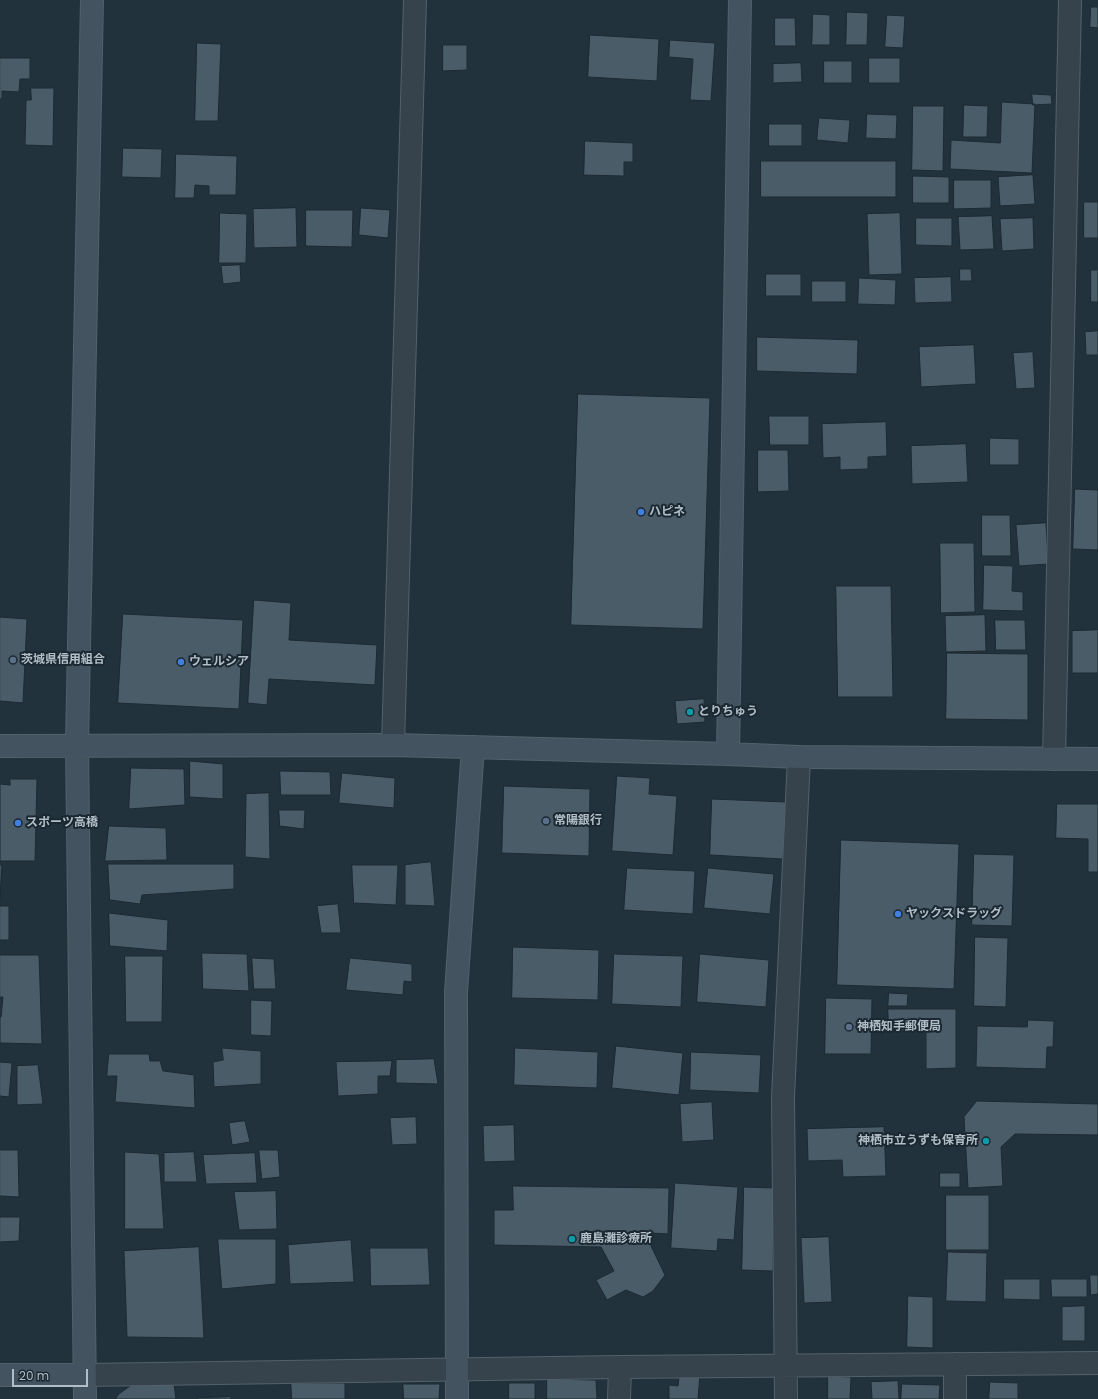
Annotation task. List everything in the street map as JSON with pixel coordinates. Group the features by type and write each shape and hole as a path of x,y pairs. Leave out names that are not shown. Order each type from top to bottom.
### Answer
{"street":[{"path":"85,1399 77,744 92,0"},
{"path":"392,745 415,0"},
{"path":"728,754 740,0"},
{"path":"1054,758 1070,0"},
{"path":"0,746 77,744 392,745 799,757 1098,759"},
{"path":"457,1399 456,992 473,747"},
{"path":"786,1399 787,1366 783,1097 799,757"},
{"path":"0,1375 620,1367 1098,1363"},
{"path":"955,1364 955,1399"},
{"path":"620,1367 620,1399"}],"building":[{"path":"1091,7 1098,7 1098,28 1090,27"},
{"path":"847,12 868,13 867,45 846,45"},
{"path":"813,14 830,15 830,45 812,45"},
{"path":"887,15 905,16 903,48 885,47"},
{"path":"775,18 795,18 796,46 775,46"},
{"path":"590,35 659,39 657,81 588,77"},
{"path":"670,40 715,43 711,101 690,100 693,59 669,57"},
{"path":"197,43 221,44 218,121 195,121"},
{"path":"443,45 467,45 467,70 443,71"},
{"path":"0,58 30,58 30,79 20,79 19,92 2,91 2,99 0,99"},
{"path":"869,58 900,58 900,83 869,83"},
{"path":"824,61 852,61 852,83 824,83"},
{"path":"801,63 802,82 773,83 773,64"},
{"path":"31,88 54,88 53,146 25,145 26,100 31,100"},
{"path":"1032,94 1051,95 1052,104 1033,105"},
{"path":"1002,102 1035,104 1032,173 950,169 951,140 1000,143"},
{"path":"964,105 988,106 987,137 963,137"},
{"path":"913,106 944,106 943,171 912,170"},
{"path":"867,114 897,115 896,139 866,138"},
{"path":"819,118 850,120 848,143 817,140"},
{"path":"769,124 802,124 802,146 769,146"},
{"path":"585,141 633,143 633,162 624,162 624,176 584,175"},
{"path":"123,148 162,149 161,178 122,177"},
{"path":"176,154 237,156 236,195 209,195 209,186 195,185 194,198 175,198"},
{"path":"761,161 896,161 896,197 761,197"},
{"path":"1033,175 1035,204 1000,206 998,177"},
{"path":"913,176 949,177 949,203 913,203"},
{"path":"954,180 991,180 991,208 954,209"},
{"path":"1084,202 1098,202 1098,238 1084,238"},
{"path":"296,208 297,247 254,248 253,209"},
{"path":"361,208 390,210 388,238 359,235"},
{"path":"306,210 353,210 352,247 306,246"},
{"path":"220,213 247,214 246,263 219,263"},
{"path":"900,213 902,274 869,275 867,214"},
{"path":"992,216 994,249 960,250 958,217"},
{"path":"916,218 952,218 952,246 916,245"},
{"path":"1033,218 1034,249 1002,251 1000,219"},
{"path":"240,265 241,282 223,284 221,266"},
{"path":"960,269 971,269 972,281 960,281"},
{"path":"1091,270 1098,270 1098,302 1091,302"},
{"path":"766,274 801,274 801,296 766,296"},
{"path":"951,277 952,302 915,303 914,278"},
{"path":"859,278 896,280 895,305 858,304"},
{"path":"812,281 846,281 846,302 812,302"},
{"path":"1098,331 1098,355 1086,355 1085,332"},
{"path":"757,337 858,340 857,374 757,371"},
{"path":"974,345 976,384 921,387 919,347"},
{"path":"1033,352 1035,388 1016,389 1013,353"},
{"name":"ハピネ","path":"578,394 710,398 703,629 571,625"},
{"path":"769,416 809,416 809,445 770,445"},
{"path":"886,422 887,456 868,457 868,469 840,470 840,457 823,458 822,424"},
{"path":"990,438 1019,439 1019,465 990,465"},
{"path":"966,444 968,482 912,484 911,446"},
{"path":"758,450 788,450 789,491 758,492"},
{"path":"1075,489 1098,490 1098,550 1073,549"},
{"path":"982,515 1010,515 1011,556 982,556"},
{"path":"1046,523 1048,564 1019,566 1016,525"},
{"path":"940,543 974,543 975,612 941,613"},
{"path":"984,565 1013,566 1012,591 1023,592 1023,611 983,610"},
{"path":"836,586 891,586 893,697 838,697"},
{"path":"254,600 291,603 289,640 377,645 375,685 269,679 267,705 248,703"},
{"name":"ウェルシア","path":"123,614 243,620 239,709 118,703"},
{"path":"985,615 986,651 946,652 945,616"},
{"name":"茨城県信用組合","path":"0,617 27,619 23,703 0,701"},
{"path":"995,620 1025,620 1026,650 996,650"},
{"path":"1098,630 1098,673 1072,673 1072,631"},
{"path":"947,653 1028,654 1028,720 946,719"},
{"name":"とりちゅう","path":"704,699 705,722 677,724 675,701"},
{"path":"190,761 223,764 223,799 190,797"},
{"path":"131,768 184,769 185,805 129,809"},
{"path":"280,771 330,772 331,795 281,795"},
{"path":"342,773 395,778 394,808 339,803"},
{"path":"617,776 650,778 649,794 677,796 673,855 612,851"},
{"name":"スポーツ高橋","path":"10,779 37,779 35,861 0,861 0,784 10,785"},
{"name":"常陽銀行","path":"504,786 590,789 589,856 502,853"},
{"path":"269,793 270,859 245,857 246,794"},
{"path":"712,799 786,802 783,859 710,855"},
{"path":"1057,804 1098,804 1098,872 1088,872 1088,839 1056,838"},
{"path":"279,810 305,810 304,829 280,826"},
{"path":"109,826 166,828 167,860 105,861"},
{"name":"ヤックスドラッグ","path":"841,840 959,844 954,989 837,985"},
{"path":"974,854 1014,855 1012,926 972,925"},
{"path":"431,862 435,906 405,905 405,865"},
{"path":"108,864 234,864 234,889 142,895 140,904 110,900"},
{"path":"0,865 2,865 0,898"},
{"path":"352,865 398,865 396,905 354,903"},
{"path":"627,868 695,871 693,914 624,910"},
{"path":"708,868 774,874 770,914 704,908"},
{"path":"338,904 341,933 321,933 317,906"},
{"path":"0,906 9,906 9,940 0,940"},
{"path":"109,913 168,920 167,951 110,946"},
{"path":"975,937 1008,938 1006,1007 974,1006"},
{"path":"513,947 599,950 598,1000 512,998"},
{"path":"202,953 247,954 249,991 203,989"},
{"path":"614,954 683,956 681,1007 612,1004"},
{"path":"700,954 769,960 766,1007 697,1002"},
{"path":"0,955 39,955 42,1044 0,1043 0,1017 3,997 0,997"},
{"path":"125,956 163,956 162,1022 126,1022"},
{"path":"252,958 274,959 276,989 254,989"},
{"path":"350,958 412,964 412,982 404,981 403,995 346,990"},
{"path":"889,993 908,994 907,1006 888,1006"},
{"path":"826,998 872,999 871,1054 825,1054"},
{"path":"251,1000 272,1001 271,1036 251,1035"},
{"path":"888,1009 956,1009 956,1068 926,1069 926,1031 889,1031"},
{"path":"1028,1020 1054,1021 1053,1047 1047,1047 1046,1069 976,1067 977,1026 1027,1027"},
{"path":"616,1046 683,1053 679,1095 612,1088"},
{"path":"222,1048 261,1051 261,1084 214,1087 213,1062 223,1060"},
{"path":"515,1048 598,1052 597,1088 514,1085"},
{"path":"691,1052 761,1055 759,1093 690,1090"},
{"path":"109,1054 149,1054 150,1061 160,1061 163,1071 194,1075 195,1108 115,1102 117,1076 107,1076"},
{"path":"434,1059 438,1084 396,1083 396,1060"},
{"path":"392,1061 390,1076 378,1076 378,1094 338,1096 336,1062"},
{"path":"0,1062 12,1063 9,1097 0,1096"},
{"path":"38,1065 43,1104 17,1105 17,1066"},
{"name":"神栖市立うずも保育所","path":"977,1101 1098,1104 1098,1135 1015,1134 1001,1147 1003,1186 968,1188 964,1117"},
{"path":"712,1102 714,1140 682,1142 680,1104"},
{"path":"416,1117 417,1144 392,1145 390,1118"},
{"path":"245,1121 250,1142 232,1145 229,1123"},
{"path":"514,1125 515,1161 484,1162 483,1126"},
{"path":"884,1127 886,1176 843,1177 842,1160 808,1161 807,1129"},
{"path":"0,1150 18,1150 19,1197 0,1196"},
{"path":"259,1150 278,1150 280,1177 262,1179"},
{"path":"125,1152 159,1154 164,1229 125,1229"},
{"path":"194,1152 197,1182 164,1182 164,1153"},
{"path":"255,1153 257,1183 206,1184 203,1155"},
{"path":"940,1173 960,1173 960,1187 940,1187"},
{"path":"675,1183 738,1187 734,1240 718,1239 717,1251 671,1248"},
{"name":"鹿島灘診療所","path":"513,1186 669,1188 668,1234 651,1233 651,1246 665,1275 653,1291 643,1297 626,1290 607,1300 596,1280 614,1271 601,1247 494,1245 494,1210 513,1210"},
{"path":"744,1187 774,1188 773,1271 742,1270"},
{"path":"276,1191 277,1229 239,1230 234,1192"},
{"path":"946,1195 989,1195 989,1250 946,1250"},
{"path":"0,1217 20,1217 19,1241 0,1242"},
{"path":"829,1237 832,1302 804,1303 801,1238"},
{"path":"218,1239 276,1239 276,1284 222,1289"},
{"path":"351,1240 354,1282 290,1284 288,1245"},
{"path":"199,1247 204,1338 127,1337 124,1251"},
{"path":"370,1248 428,1248 430,1285 371,1286"},
{"path":"948,1252 987,1253 986,1302 946,1301"},
{"path":"1090,1275 1098,1275 1098,1294 1091,1295"},
{"path":"1004,1279 1040,1279 1040,1300 1004,1299"},
{"path":"1051,1279 1087,1279 1087,1297 1052,1297"},
{"path":"908,1296 933,1297 933,1348 907,1347"},
{"path":"1085,1306 1085,1341 1062,1341 1062,1307"},
{"path":"700,1375 698,1399 669,1399 669,1385 678,1386 679,1377"},
{"path":"828,1376 851,1377 850,1399 828,1399"},
{"path":"547,1379 596,1380 597,1399 547,1399"},
{"path":"898,1381 899,1399 872,1399 871,1382"},
{"path":"990,1382 1018,1383 1018,1399 989,1399"},
{"path":"291,1383 345,1383 345,1399 292,1399"},
{"path":"509,1383 535,1383 535,1399 509,1399"},
{"path":"133,1384 174,1384 176,1399 115,1399 119,1394"},
{"path":"403,1384 440,1384 439,1399 404,1399"},
{"path":"902,1384 940,1385 939,1399 901,1399"},
{"path":"231,1397 231,1399 197,1399 197,1398"}],"place":[{"name":"ハピネ","path":"641,512"},
{"name":"茨城県信用組合","path":"13,660"},
{"name":"ウェルシア","path":"181,662"},
{"name":"とりちゅう","path":"690,712"},
{"name":"常陽銀行","path":"546,821"},
{"name":"スポーツ高橋","path":"18,823"},
{"name":"ヤックスドラッグ","path":"898,914"},
{"name":"神栖知手郵便局","path":"849,1027"},
{"name":"神栖市立うずも保育所","path":"986,1141"},
{"name":"鹿島灘診療所","path":"572,1239"}]}
